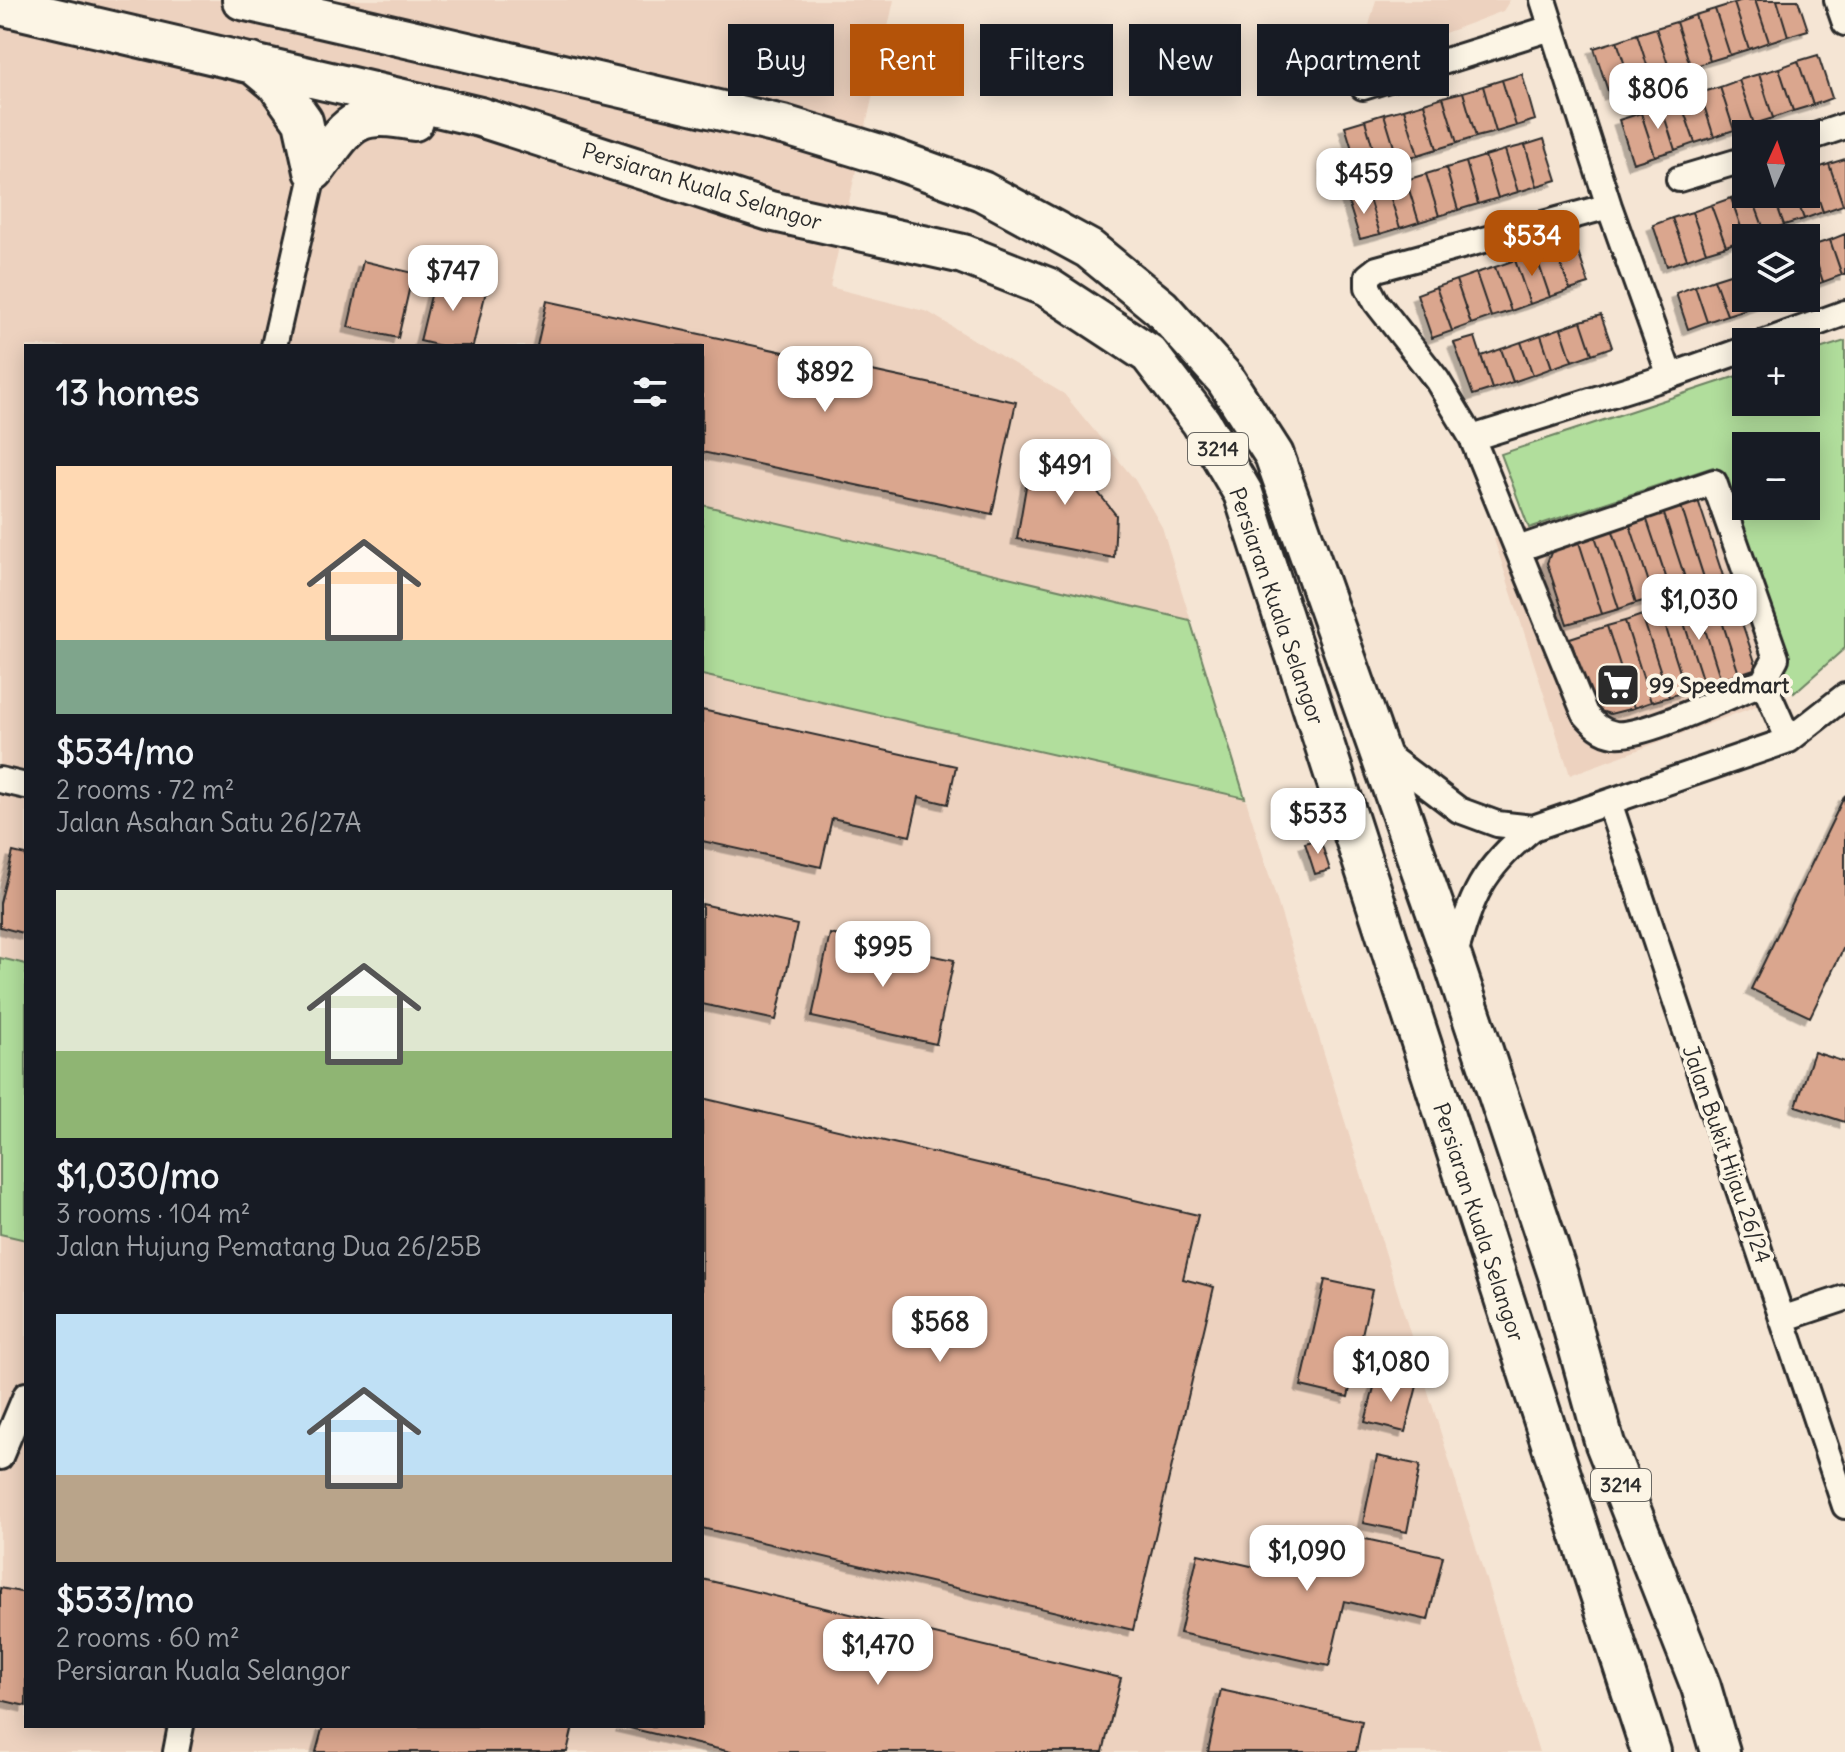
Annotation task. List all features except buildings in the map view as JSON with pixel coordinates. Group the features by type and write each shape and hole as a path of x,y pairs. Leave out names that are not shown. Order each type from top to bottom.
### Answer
{"main road":[{"name":"3214","path":"242,0 787,126 886,156 982,191 1089,249 1161,308 1225,379 1274,455 1453,960 1559,1278 1605,1444 1701,1687 1720,1752"},
{"name":"Persiaran Kuala Selangor","path":"0,5 480,117 770,211 963,254 1047,287 1149,354 1201,422 1236,481 1248,508 1651,1752"},
{"path":"252,62 276,83 303,121 314,171"},
{"path":"314,171 349,126 365,116 390,116 425,123 598,178 770,211"},
{"path":"1701,1687 1735,1743 1748,1752"},
{"path":"1635,1706 1635,1752"}],"street":[{"path":"1543,0 1609,206 1670,376"},
{"path":"1837,0 1845,23"},
{"path":"1449,60 1551,28"},
{"path":"1820,134 1845,126"},
{"path":"1679,179 1732,163"},
{"path":"274,344 314,171"},
{"path":"1518,549 1714,482 1776,658 1763,682 1642,732 1617,735 1599,729 1585,714 1472,438 1437,380 1376,302 1368,287 1368,276 1377,269 1609,206"},
{"path":"1804,328 1845,313"},
{"path":"1472,438 1732,354"},
{"path":"1763,682 1789,740"},
{"path":"1453,960 1470,902 1487,872 1506,849 1533,828 1789,740 1845,696"},
{"path":"1378,749 1459,810 1497,824 1533,828"},
{"path":"0,780 24,786"},
{"name":"Jalan Bukit Hijau 26/24","path":"1609,802 1844,1498"},
{"path":"1782,1319 1845,1298"},
{"path":"0,1457 16,1399"},
{"path":"176,1752 181,1728"}],"shaded area":[{"path":"0,0 894,0 889,24 850,24 850,96 873,96 830,287 928,312 1064,394 1135,480 1162,527 1539,1752 0,1752"},
{"path":"1376,0 1510,0 1503,11 1449,31 1449,24 1369,24"},
{"path":"1698,471 1781,697 1570,775 1494,539"}],"green space":[{"path":"1845,341 1845,648 1794,693 1713,467 1529,528 1501,454 1732,378 1732,416 1820,416 1820,349"},
{"path":"704,505 1190,620 1245,798 704,675"},
{"path":"0,958 24,964 24,1240 0,1234"}],"place":[{"name":"99 Speedmart","path":"1618,685"}]}
